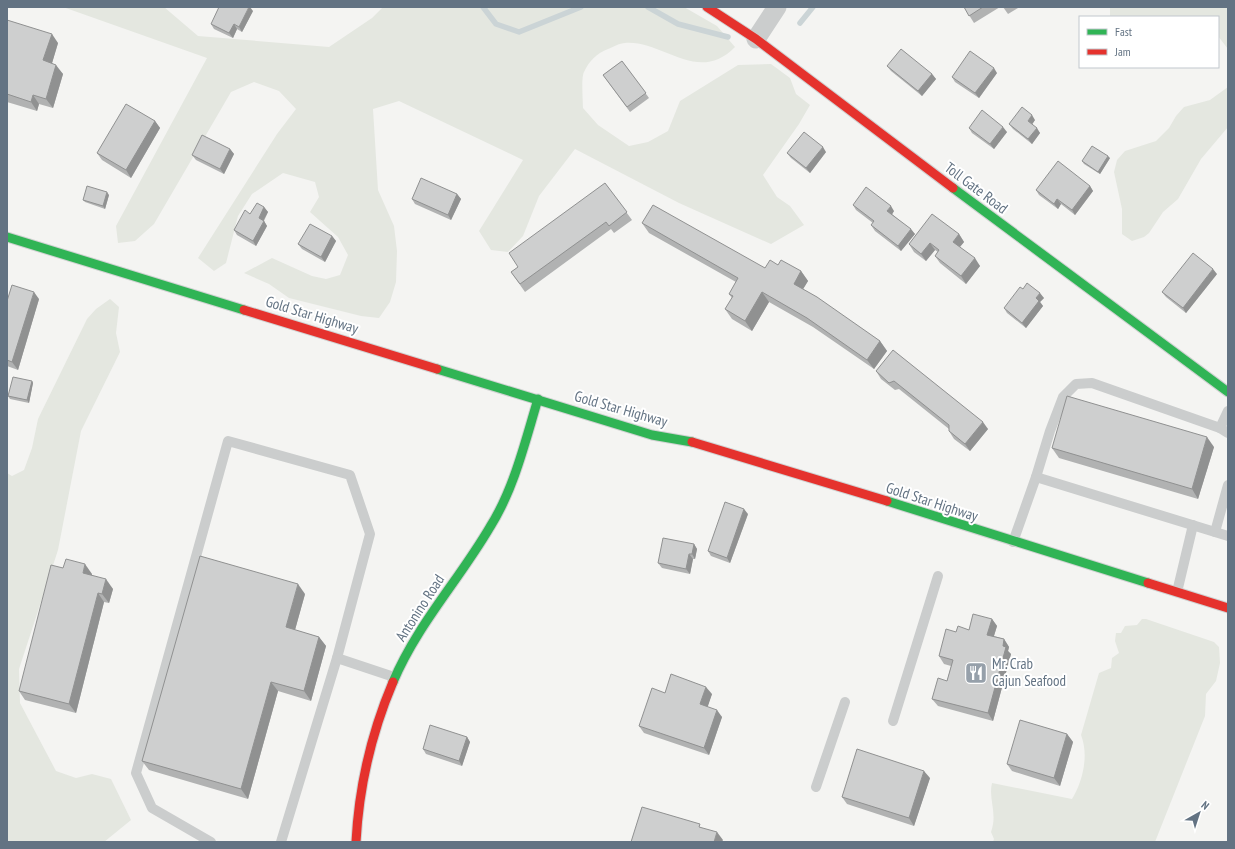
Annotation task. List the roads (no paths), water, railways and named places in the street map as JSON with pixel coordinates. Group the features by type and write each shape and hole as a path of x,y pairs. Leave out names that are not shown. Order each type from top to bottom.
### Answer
{"main road":[{"name":"Toll Gate Road","path":"708,7 756,39 1057,266 1228,392"},
{"name":"Gold Star Highway","path":"7,237 652,435 701,443 1013,542 1099,566 1228,608"},
{"name":"Antonino Road","path":"356,842 356,822 370,744 394,677 421,629 463,569 496,518 522,454 538,399"}],"street":[{"path":"756,39 777,7"}],"lane":[{"path":"1013,542 1036,477 1050,431 1063,397 1076,384 1092,382 1224,430 1228,411"},
{"path":"211,842 152,808 136,774 228,441 350,475 370,534 337,658 281,842"},
{"path":"1036,477 1228,536"},
{"path":"1215,532 1226,504 1228,485"},
{"path":"1177,592 1193,525"},
{"path":"893,721 938,576"},
{"path":"337,658 394,677"},
{"path":"816,787 845,702"}],"waterway":[{"path":"483,7 496,24 519,32 581,7"},
{"path":"648,7 678,24 728,37"},
{"path":"800,23 813,7"}],"place":[{"name":"Mr. Crab Cajun Seafood","path":"976,673"}]}
